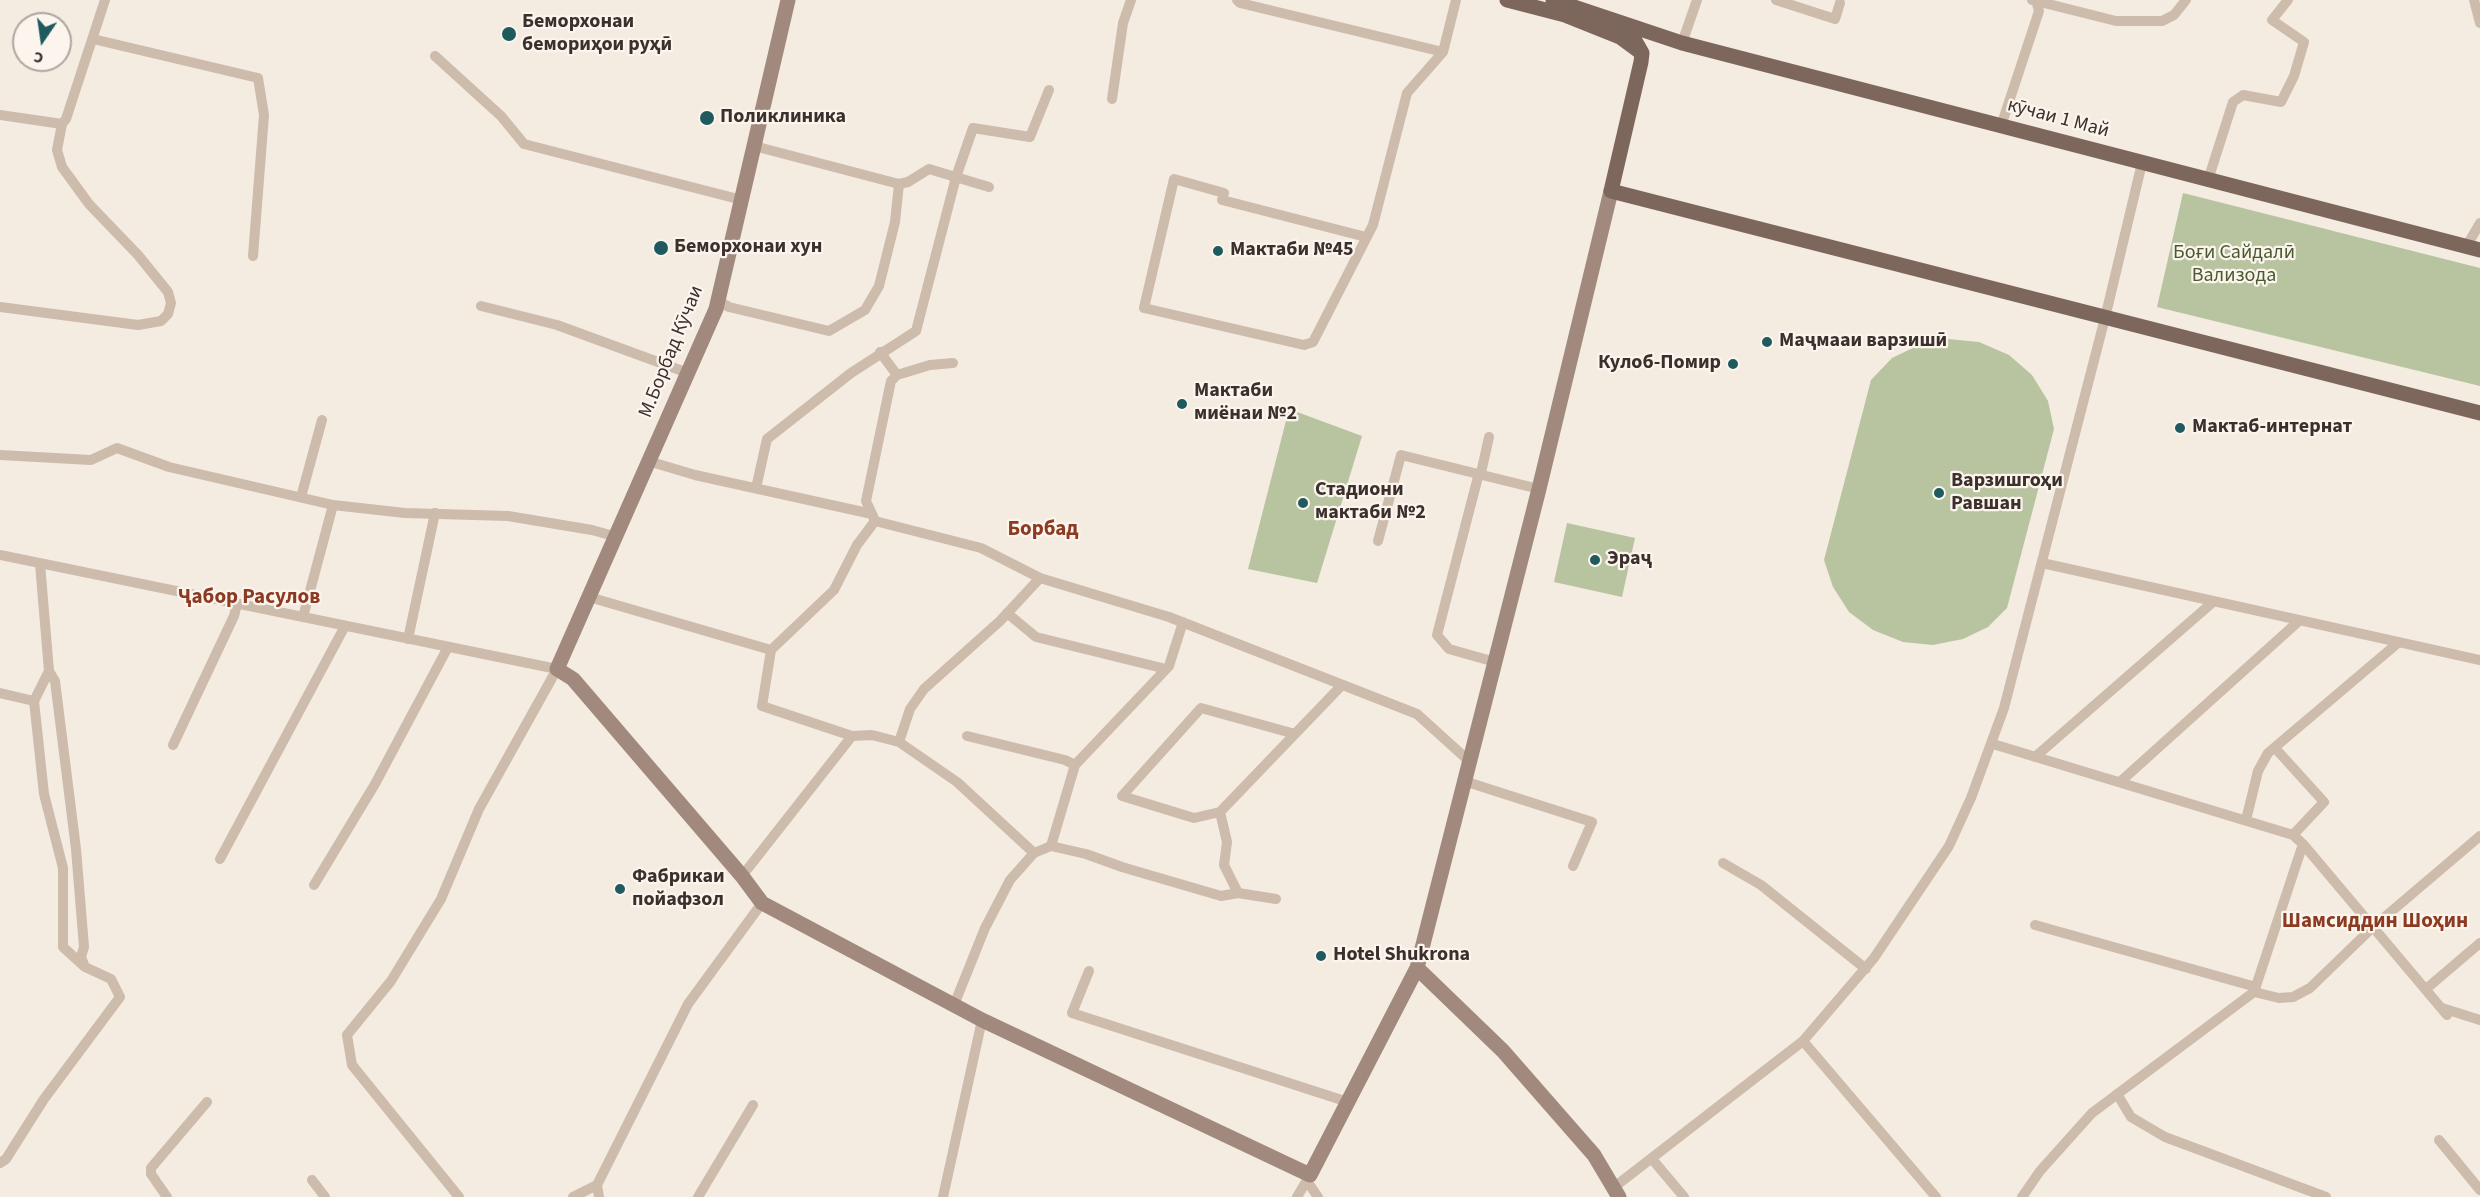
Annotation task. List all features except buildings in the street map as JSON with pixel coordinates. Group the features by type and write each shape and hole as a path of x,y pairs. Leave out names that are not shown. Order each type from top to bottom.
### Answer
{"main road":[{"path":"1507,0 1535,4 1565,15 1620,37 1642,53"},
{"name":"кӯчаи 1 Май","path":"1553,0 1680,43 2473,249"},
{"path":"1626,25 1642,53 1611,191 2480,413"},
{"path":"1642,53 1655,44 1680,43"}],"street":[{"path":"0,308 138,325 161,321 168,314 171,303 168,292 138,255 89,204 62,167 57,150 62,124 66,119 105,0"},
{"name":"М.Борбад Кӯчаи","path":"557,669 617,537 718,301 788,0"},
{"path":"1112,99 1123,23 1131,0"},
{"path":"1237,0 1240,3 1443,52"},
{"path":"1366,237 1222,200 1224,193 1174,179 1144,308 1304,345 1313,342 1373,225 1407,93 1443,52 1456,0"},
{"path":"1680,43 1697,0"},
{"path":"1776,0 1835,19 1840,3"},
{"path":"2035,1 2116,21 2162,21 2174,15 2186,0"},
{"path":"2208,180 2228,111 2233,102 2243,95 2281,102 2294,76 2304,42 2272,20 2288,0"},
{"path":"2474,0 2480,23"},
{"path":"2001,126 2038,11 2035,1"},
{"path":"93,39 258,78 264,115 253,256"},
{"path":"435,56 501,116 524,144 742,200"},
{"path":"756,488 768,439 880,352 916,331 956,177 973,128 1030,138 1049,90"},
{"path":"0,115 62,124"},
{"path":"754,146 899,184 909,182 929,170 988,187"},
{"path":"1417,968 1503,1051 1594,1155 1616,1193 1652,1159 1803,1041 1866,969 1949,846 1992,744 2042,563 2105,318 2142,162"},
{"path":"718,301 729,307 829,331 865,310 879,286 895,222 899,184"},
{"path":"1297,1197 1309,1178 1417,968 1539,489 1611,191"},
{"path":"2473,249 2480,223"},
{"path":"482,306 557,325 688,373"},
{"path":"880,352 897,375"},
{"path":"873,517 866,501 891,381 897,375 930,365 953,363"},
{"path":"301,497 322,420"},
{"path":"1489,436 1437,635 1449,649 1495,662"},
{"path":"0,455 91,460 117,448 169,467 333,505 405,513 508,516 592,530 617,537"},
{"path":"1378,541 1401,455 1539,489"},
{"path":"648,461 695,475 873,517 981,548 1040,578 1183,622 1417,714 1469,760"},
{"path":"303,617 333,505"},
{"path":"408,639 435,513"},
{"path":"873,517 834,590 771,650 762,706 852,736 872,735 899,742 957,782 1034,853"},
{"path":"0,555 557,669 573,679 742,876 762,903 982,1020 1309,1178 1318,1197"},
{"path":"2042,563 2480,660"},
{"path":"40,564 49,672 55,681 75,838 84,946 81,957 85,967"},
{"path":"899,742 910,709 924,689 1007,613 1040,578"},
{"path":"589,597 771,650"},
{"path":"2035,757 2213,602"},
{"path":"173,745 234,616 237,604"},
{"path":"1007,613 1036,637 1166,669"},
{"path":"2120,782 2300,620"},
{"path":"1052,846 1075,765 1166,669 1183,622"},
{"path":"220,859 284,744 345,626"},
{"path":"2246,820 2258,771 2268,753 2398,642"},
{"path":"314,885 375,784 448,647"},
{"path":"459,1197 352,1065 347,1035 391,981 441,899 479,809 557,669"},
{"path":"0,1162 6,1159 44,1099 120,997 111,979 85,967 63,947 63,868 45,794 34,700 49,672"},
{"path":"1295,734 1201,708 1122,796 1194,818 1220,812 1295,734 1342,685"},
{"path":"0,693 34,700"},
{"path":"742,876 852,736"},
{"path":"967,736 1065,760 1075,765"},
{"path":"1992,744 2293,835 2304,844 2444,1012 2480,1020"},
{"path":"2275,748 2324,802 2293,835"},
{"path":"1464,781 1592,822 1573,867"},
{"path":"1220,812 1227,842 1224,865 1238,893"},
{"path":"2035,925 2279,998 2292,997 2310,988 2373,927 2480,836"},
{"path":"2022,1197 2040,1171 2092,1113 2255,989 2304,844"},
{"path":"954,1005 985,928 1010,880 1034,853 1052,846 1221,896 1238,893 1276,899"},
{"path":"1723,863 1761,885 1866,969"},
{"path":"599,1197 597,1185 688,1005 762,903"},
{"path":"2426,989 2480,943"},
{"path":"1089,971 1072,1013 1348,1102"},
{"path":"943,1197 982,1020"},
{"path":"1803,1041 1936,1197"},
{"path":"2117,1094 2131,1117 2165,1137 2326,1197"},
{"path":"167,1197 151,1174 151,1168 207,1102"},
{"path":"698,1197 753,1105"},
{"path":"2439,1140 2480,1190"},
{"path":"1652,1159 1684,1197"},
{"path":"312,1180 325,1197"},
{"path":"573,1197 597,1185"}],"green space":[{"name":"Боғи Сайдалӣ Вализода","path":"2183,193 2480,268 2480,386 2157,307"},
{"path":"1948,339 1979,342 2009,355 2032,375 2048,401 2054,429 2007,608 1988,627 1963,639 1933,645 1903,642 1873,630 1849,612 1833,587 1824,560 1871,380 1892,358 1919,345"},
{"name":"Стадиони мактаби №2","path":"1289,409 1362,436 1317,583 1248,569"},
{"name":"Эраҷ","path":"1567,523 1635,538 1622,597 1554,582"}],"place":[{"name":"Беморхонаи бемориҳои руҳӣ","path":"509,34"},
{"name":"Поликлиника","path":"707,118"},
{"name":"Беморхонаи хун","path":"661,248"},
{"name":"Мактаби №45","path":"1218,251"},
{"name":"Маҷмааи варзишӣ","path":"1767,342"},
{"name":"Кулоб-Помир","path":"1733,364"},
{"name":"Мактаби миёнаи №2","path":"1182,404"},
{"name":"Мактаб-интернат","path":"2180,428"},
{"name":"Варзишгоҳи Равшан","path":"1939,493"},
{"name":"Стадиони мактаби №2","path":"1303,503"},
{"name":"Эраҷ","path":"1595,560"},
{"name":"Фабрикаи пойафзол","path":"620,889"},
{"name":"Hotel Shukrona","path":"1321,956"}],"district":[{"name":"Борбад","path":"1043,530"},
{"name":"Ҷабор Расулов","path":"249,598"},
{"name":"Шамсиддин Шоҳин","path":"2375,922"}]}
